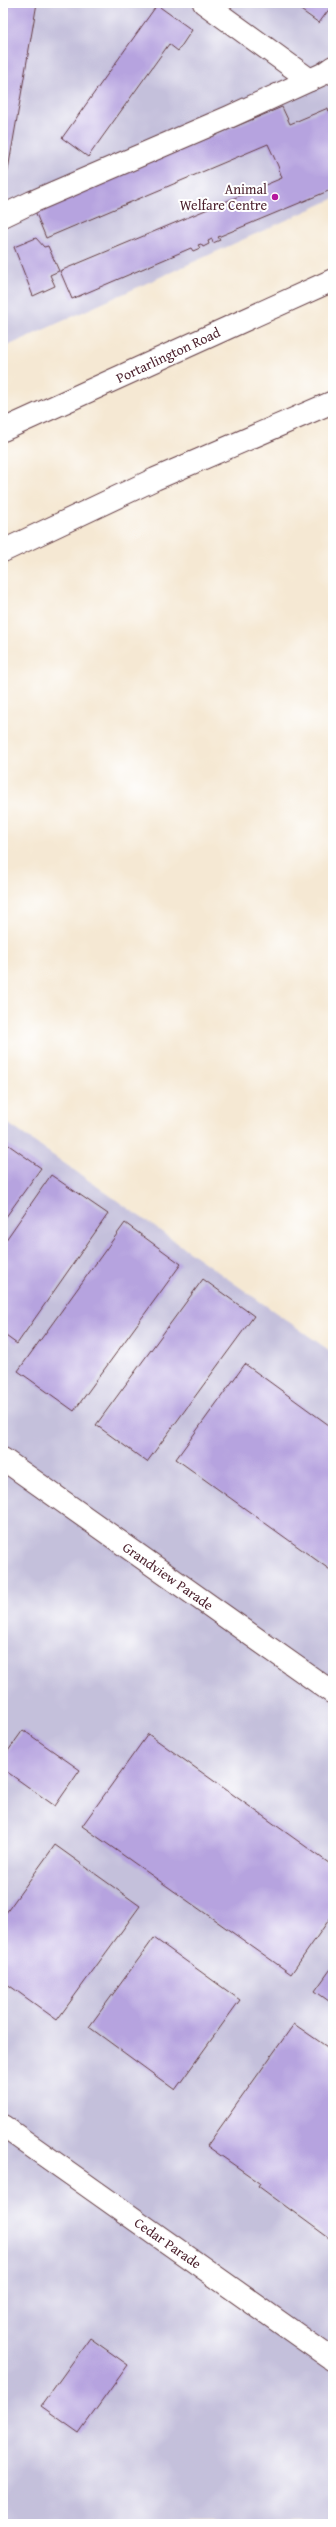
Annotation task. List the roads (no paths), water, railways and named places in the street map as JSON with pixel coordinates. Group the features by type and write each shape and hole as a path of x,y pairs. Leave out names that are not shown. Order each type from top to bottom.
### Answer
{"street":[{"path":"204,3 310,80"},
{"path":"3,216 310,80 333,67"},
{"name":"Portarlington Road","path":"3,430 333,280"},
{"path":"3,551 155,479 333,402"},
{"name":"Grandview Parade","path":"3,1459 333,1693"},
{"name":"Cedar Parade","path":"3,2126 333,2360"}],"place":[{"name":"Animal Welfare Centre","path":"275,197"}]}
